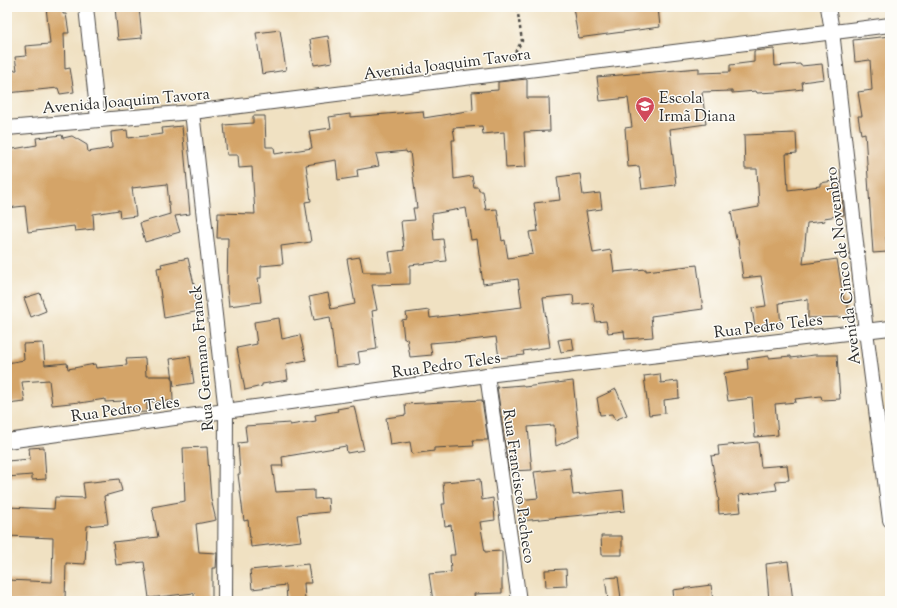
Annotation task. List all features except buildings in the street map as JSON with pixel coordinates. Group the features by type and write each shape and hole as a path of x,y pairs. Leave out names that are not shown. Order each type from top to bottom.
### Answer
{"street":[{"path":"86,7 98,119"},
{"name":"Avenida Cinco de Novembro","path":"828,7 890,520"},
{"name":"Avenida Joaquim Tavora","path":"7,128 192,112 832,31 890,25"},
{"name":"Rua Germano Franck","path":"192,112 226,412 225,601"},
{"name":"Rua Pedro Teles","path":"7,441 486,375 890,328"},
{"name":"Rua Francisco Pacheco","path":"486,375 519,601"}],"path":[{"path":"502,73 522,41 518,7"}],"place":[{"name":"Escola Irmã Diana","path":"645,123"}]}
